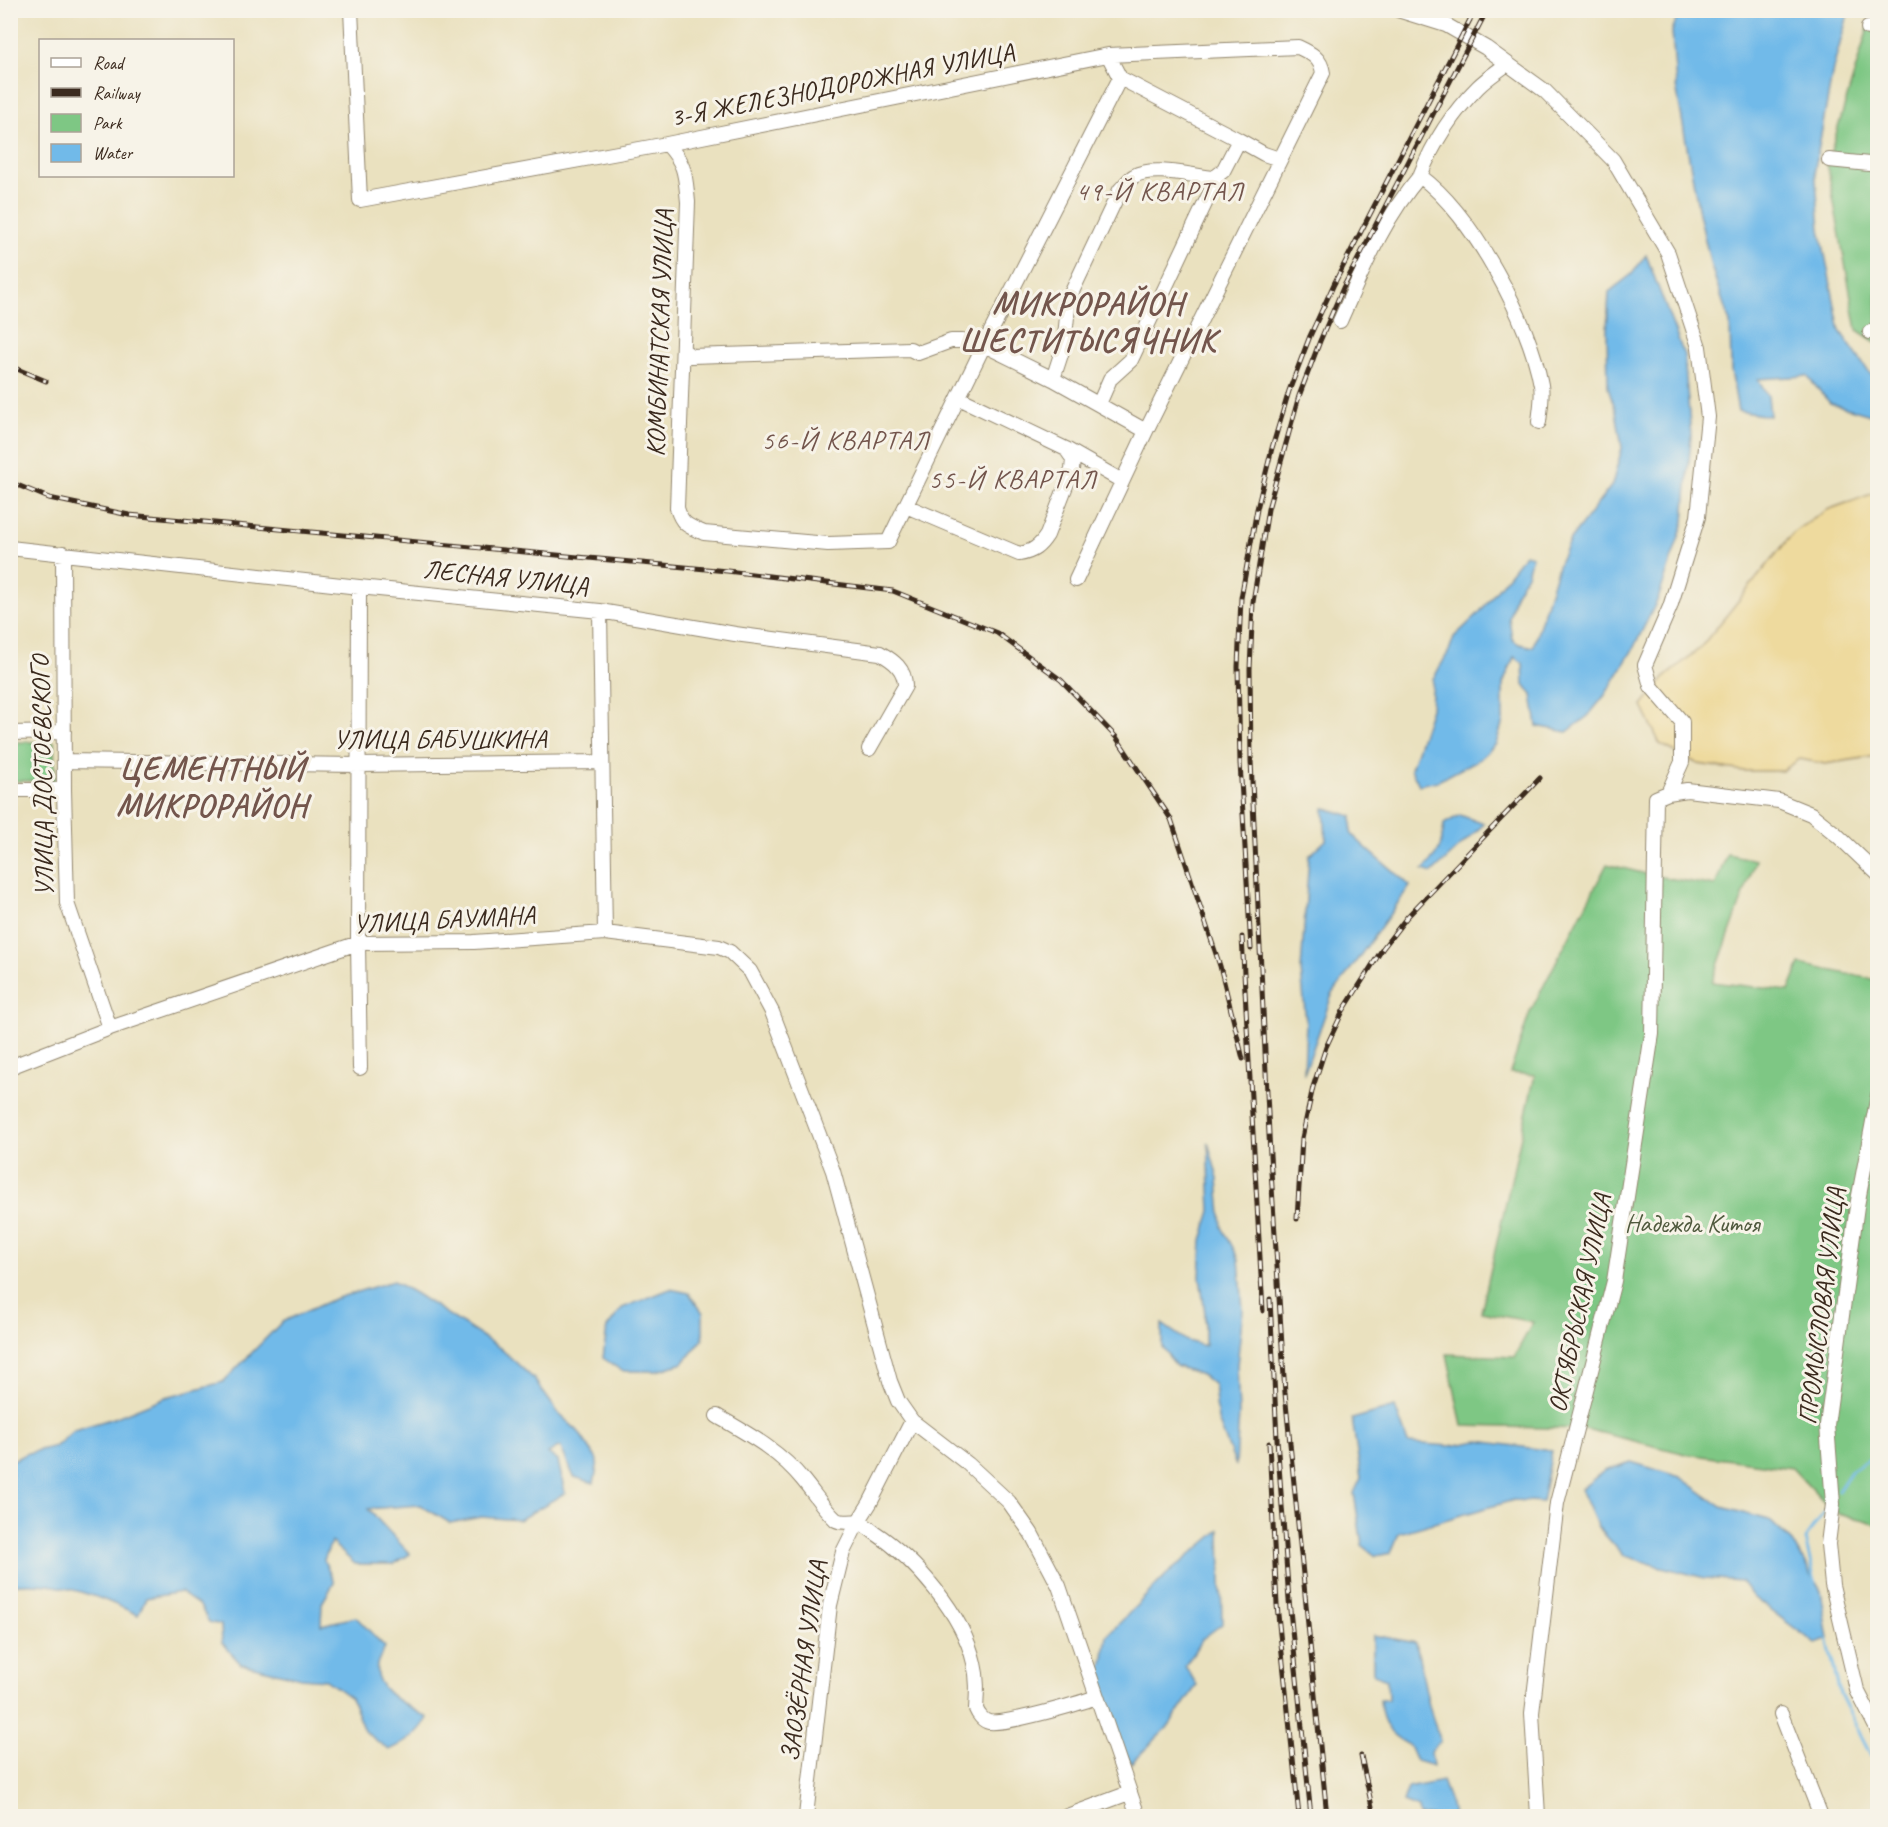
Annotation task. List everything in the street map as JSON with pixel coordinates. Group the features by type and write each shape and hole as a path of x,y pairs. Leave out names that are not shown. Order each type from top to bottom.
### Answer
{"street":[{"name":"3-Я ЖЕЛЕЗНОДОРОЖНАЯ УЛИЦА","path":"351,10 360,200 667,144 1108,55 1298,47 1310,52 1319,60 1323,73 1279,159"},
{"path":"1398,10 1446,25 1486,48 1545,91 1613,160 1668,253 1699,347 1708,417 1698,517 1670,607 1645,665 1650,686 1682,722 1682,762 1662,796"},
{"path":"1076,580 1279,159 1264,154 1120,78 1108,55"},
{"path":"1340,321 1373,245 1403,196 1420,176 1432,149 1448,124 1479,86 1508,64"},
{"path":"1066,448 1073,459 1072,470 1047,535 1035,549 1027,553 1019,554 906,507 984,345 1120,78"},
{"path":"1099,404 1110,379 1131,360 1218,176 1239,140"},
{"name":"КОМБИНАТСКАЯ УЛИЦА","path":"667,144 679,157 685,171 688,202 677,508 681,520 687,526 704,533 828,544 888,542 906,507"},
{"path":"1829,160 1878,163"},
{"path":"1053,379 1064,345 1069,298 1120,190 1128,180 1141,173 1164,172 1214,178 1218,176"},
{"path":"1420,176 1452,206 1468,225 1504,286 1525,331 1542,387 1539,422"},
{"path":"682,350 691,356 910,349 918,353 951,341 961,340 984,345 1053,379 1146,431"},
{"path":"958,398 1066,448 1122,482"},
{"name":"ЛЕСНАЯ УЛИЦА","path":"10,548 600,611 735,634 880,653 892,659 901,669 905,678 905,686 869,749"},
{"name":"УЛИЦА ДОСТОЕВСКОГО","path":"63,553 64,790 68,903 110,1028"},
{"path":"359,587 360,1068"},
{"path":"600,611 604,933"},
{"path":"10,733 64,732"},
{"name":"УЛИЦА БАБУШКИНА","path":"64,761 358,765 601,762"},
{"path":"10,790 64,790"},
{"path":"1662,796 1687,790 1779,801 1811,814 1878,874"},
{"name":"ОКТЯБРЬСКАЯ УЛИЦА","path":"1539,1816 1532,1713 1557,1503 1614,1281 1652,1034 1662,796"},
{"name":"УЛИЦА БАУМАНА","path":"10,1066 110,1028 358,943 474,942 604,933 719,947 730,952 750,970 772,1012 832,1171 890,1381 898,1401 912,1421"},
{"name":"ПРОМЫСЛОВАЯ УЛИЦА","path":"1878,1095 1857,1206 1827,1425 1833,1504 1828,1544 1832,1585 1857,1690 1878,1731"},
{"path":"717,1416 755,1437 781,1457 803,1479 836,1520 844,1523 858,1522 888,1542 918,1570 941,1598 958,1624 974,1662 978,1686 976,1709 982,1718 988,1722 1006,1720 1074,1706 1096,1697"},
{"path":"912,1421 968,1464 1009,1502 1031,1533 1059,1586 1138,1816"},
{"name":"ЗАОЗЁРНАЯ УЛИЦА","path":"806,1816 830,1605 843,1552 912,1421"},
{"path":"1781,1714 1821,1816"},
{"path":"1067,1816 1129,1793"}],"green space":[{"path":"1876,11 1877,343 1857,330 1827,164 1868,28"},
{"path":"10,742 54,742 55,781 11,781"},
{"name":"Надежда Китоя","path":"1727,854 1756,860 1712,982 1789,991 1800,964 1877,980 1877,1525 1832,1511 1792,1468 1686,1454 1586,1429 1462,1426 1447,1354 1514,1357 1533,1322 1481,1312 1535,1075 1510,1073 1530,1012 1607,864 1650,875 1715,886"}],"sand":[{"path":"1877,492 1877,756 1825,764 1800,759 1782,771 1744,771 1698,764 1660,744 1642,706 1666,676 1700,648 1794,532 1827,510"}],"water":[{"path":"1680,10 1849,11 1833,69 1815,168 1820,229 1840,331 1877,381 1877,417 1830,403 1807,376 1758,379 1768,396 1770,416 1738,411 1731,370 1730,323 1711,266 1676,86 1672,31"},
{"path":"1646,255 1684,355 1691,436 1684,522 1658,599 1632,651 1605,695 1588,716 1567,732 1537,726 1532,695 1524,684 1523,663 1514,657 1503,684 1503,721 1496,744 1480,759 1438,781 1419,785 1411,769 1431,708 1433,679 1454,637 1479,613 1525,554 1532,556 1527,574 1515,595 1509,618 1512,639 1519,644 1533,647 1559,563 1570,540 1612,485 1622,448 1616,411 1608,387 1609,292 1632,274"},
{"path":"1324,808 1352,816 1351,833 1410,886 1332,995 1304,1074 1306,1022 1301,970 1309,856 1326,840"},
{"path":"1460,815 1484,824 1432,873 1423,870 1439,849 1444,824"},
{"path":"1208,1142 1218,1179 1222,1227 1239,1259 1243,1310 1237,1365 1239,1413 1236,1466 1218,1420 1214,1385 1202,1375 1176,1366 1162,1347 1162,1324 1187,1341 1205,1346 1205,1313 1200,1277 1202,1240 1211,1211"},
{"path":"393,1281 500,1348 534,1379 559,1414 578,1431 598,1461 594,1483 574,1477 560,1446 548,1453 558,1461 565,1493 519,1520 481,1517 450,1523 420,1505 368,1509 410,1554 394,1564 355,1564 331,1542 324,1560 334,1583 322,1603 321,1625 356,1617 385,1647 377,1665 380,1683 394,1698 428,1718 412,1737 389,1750 364,1731 351,1698 326,1680 301,1678 241,1664 222,1643 221,1625 209,1622 200,1606 180,1592 146,1598 138,1615 108,1601 60,1587 43,1584 11,1585 11,1461 28,1453 56,1446 74,1430 114,1418 166,1397 223,1382 282,1322 334,1299"},
{"path":"670,1289 689,1293 703,1313 703,1339 683,1363 657,1371 622,1371 603,1358 607,1328 622,1308"},
{"path":"1395,1407 1408,1443 1450,1446 1478,1441 1552,1451 1542,1502 1514,1500 1399,1533 1391,1553 1376,1556 1362,1545 1354,1493 1361,1478 1352,1419"},
{"path":"1631,1462 1680,1477 1722,1507 1769,1520 1792,1542 1821,1591 1829,1639 1816,1644 1753,1597 1741,1581 1705,1578 1623,1555 1598,1527 1581,1489 1604,1471"},
{"path":"1220,1530 1222,1624 1202,1639 1185,1666 1197,1685 1167,1728 1131,1763 1115,1741 1094,1679 1103,1663 1107,1636 1166,1575"},
{"path":"1373,1635 1416,1643 1429,1706 1440,1741 1431,1752 1433,1766 1416,1761 1409,1745 1395,1737 1384,1722 1380,1700 1388,1700 1387,1679 1373,1674"},
{"path":"1442,1781 1453,1816 1419,1816 1418,1808 1403,1802 1408,1788"}],"waterway":[{"path":"1838,1491 1852,1470 1878,1454"},
{"path":"1815,1582 1805,1539 1828,1506"},
{"path":"1827,1638 1840,1694 1875,1764 1877,1816"}],"railway":[{"path":"1251,949 1240,763 1238,667 1241,598 1257,509 1289,391 1310,336 1334,284 1475,10"},
{"path":"1327,1816 1285,1393 1270,1155 1251,761 1250,669 1253,602 1268,509 1299,396 1320,341 1343,288 1487,10"},
{"path":"10,366 46,381"},
{"path":"10,482 49,498 129,515 727,571 893,591 997,633 1061,680 1116,737 1171,819 1220,966 1243,1059"},
{"path":"1297,1219 1302,1138 1313,1087 1326,1047 1343,1011 1383,948 1407,917 1540,778"},
{"path":"1242,937 1263,1311"},
{"path":"1270,1299 1277,1439 1289,1600 1311,1816"},
{"path":"1269,1443 1277,1605 1299,1816"},
{"path":"1361,1756 1374,1816"}],"district":[{"name":"49-Й КВАРТАЛ","path":"1160,191"},
{"name":"МИКРОРАЙОН ШЕСТИТЫСЯЧНИК","path":"1088,322"},
{"name":"56-Й КВАРТАЛ","path":"846,440"},
{"name":"55-Й КВАРТАЛ","path":"1013,479"},
{"name":"ЦЕМЕНТНЫЙ МИКРОРАЙОН","path":"212,786"}]}
